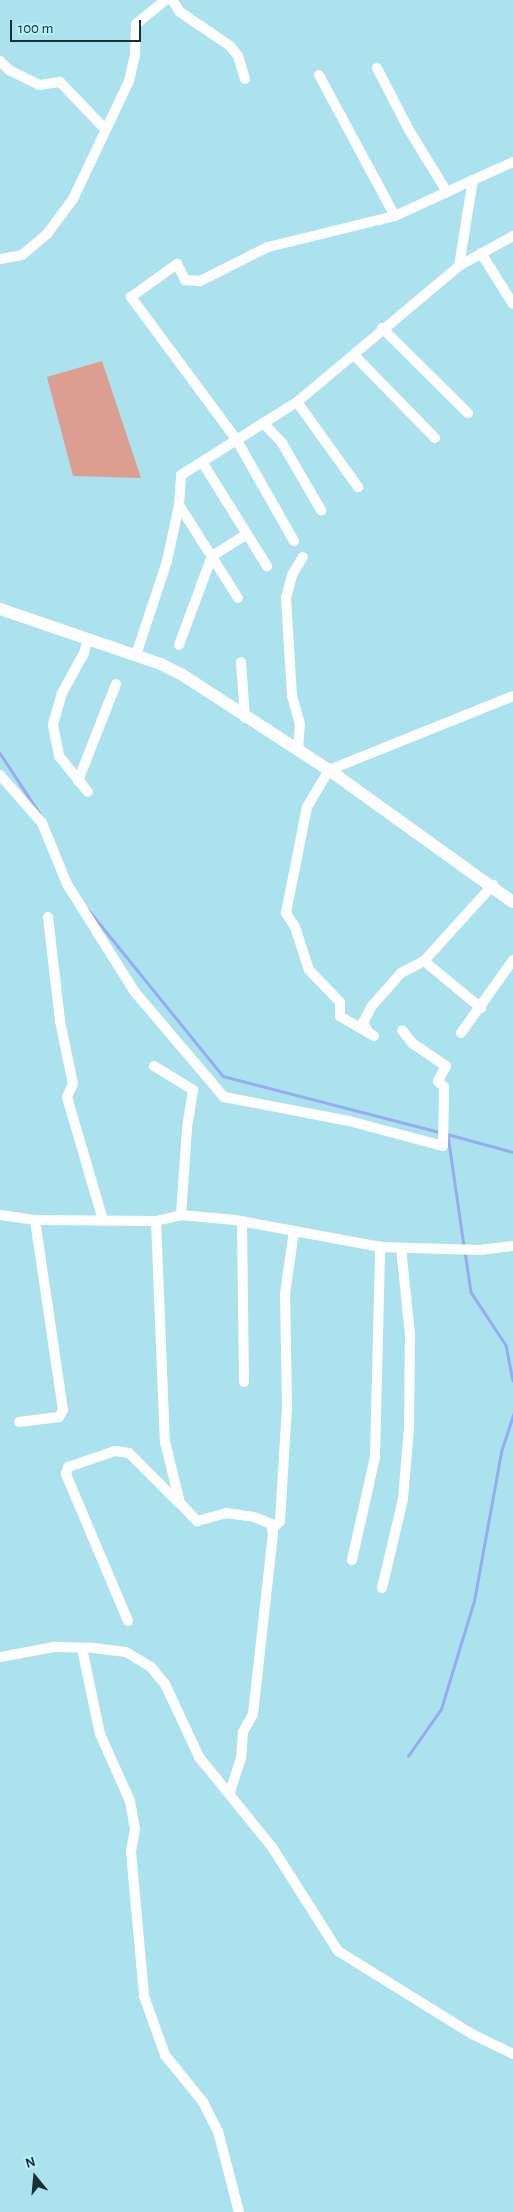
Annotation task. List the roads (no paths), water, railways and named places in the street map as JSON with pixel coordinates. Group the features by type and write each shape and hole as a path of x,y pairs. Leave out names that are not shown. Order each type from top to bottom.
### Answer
{"main road":[{"path":"0,609 136,656 181,674 245,718 329,770 493,885 513,902"}],"street":[{"path":"0,259 22,254 47,234 73,199 129,82 135,54 136,24 166,0"},
{"path":"172,0 180,12 230,46 238,56 245,79"},
{"path":"0,61 9,70 40,85 60,82 105,129"},
{"path":"377,68 409,130 447,192"},
{"path":"319,74 395,216"},
{"path":"294,541 236,440 132,297 177,264 185,280 200,281 268,247 395,216 513,162"},
{"path":"459,266 474,180"},
{"path":"136,656 167,561 179,504 178,480 263,422 297,402 354,355 382,328 459,266 513,236"},
{"path":"481,253 513,304"},
{"path":"382,328 468,413"},
{"path":"354,355 435,438"},
{"path":"297,402 358,487"},
{"path":"263,422 282,443 320,510"},
{"path":"202,462 267,566"},
{"path":"179,504 238,598"},
{"path":"179,645 212,556 247,534"},
{"path":"298,751 300,724 292,696 286,598 292,575 303,557"},
{"path":"88,639 84,653 62,693 53,725 59,756 88,792"},
{"path":"242,662 245,718"},
{"path":"78,781 116,684"},
{"path":"493,885 424,961 401,973 372,1007 364,1023 371,1035 340,1016 340,1002 309,970 295,927 286,913 307,807 329,770 513,696"},
{"path":"0,775 42,823 67,884 134,991 224,1097 349,1121 443,1146 444,1087 438,1081 446,1066 416,1046 402,1030"},
{"path":"48,917 60,1021 73,1084 67,1097 104,1220"},
{"path":"461,1033 481,1008 513,960"},
{"path":"424,961 481,1008"},
{"path":"154,1066 193,1090 182,1175 182,1214"},
{"path":"0,1215 35,1220 156,1221 182,1214 242,1221 380,1246 465,1249 513,1246"},
{"path":"18,1422 59,1417 63,1410 35,1220"},
{"path":"156,1221 165,1442 180,1503"},
{"path":"242,1221 244,1382"},
{"path":"272,1530 280,1521 287,1406 286,1294 294,1231"},
{"path":"352,1560 375,1457 380,1246"},
{"path":"382,1588 403,1499 409,1427 410,1335 401,1248"},
{"path":"128,1621 66,1474 68,1467 114,1450 129,1453 197,1521 216,1515 235,1514 254,1516 271,1524 272,1530 253,1714 243,1732 237,1776 230,1792"},
{"path":"82,1648 100,1734 130,1801 135,1829 131,1852 144,1996 165,2054 203,2102 218,2131 239,2212"},
{"path":"0,1657 27,1650 82,1648 126,1652 151,1667 165,1684 199,1757 230,1792 272,1847 338,1951 472,2034 513,2054"}],"waterway":[{"path":"0,753 40,814"},
{"path":"87,908 223,1076 439,1132"},
{"path":"447,1134 513,1152"},
{"path":"448,1135 464,1246"},
{"path":"465,1251 471,1292 506,1345 513,1380"},
{"path":"408,1756 441,1709 474,1601 501,1452 513,1415"}]}
